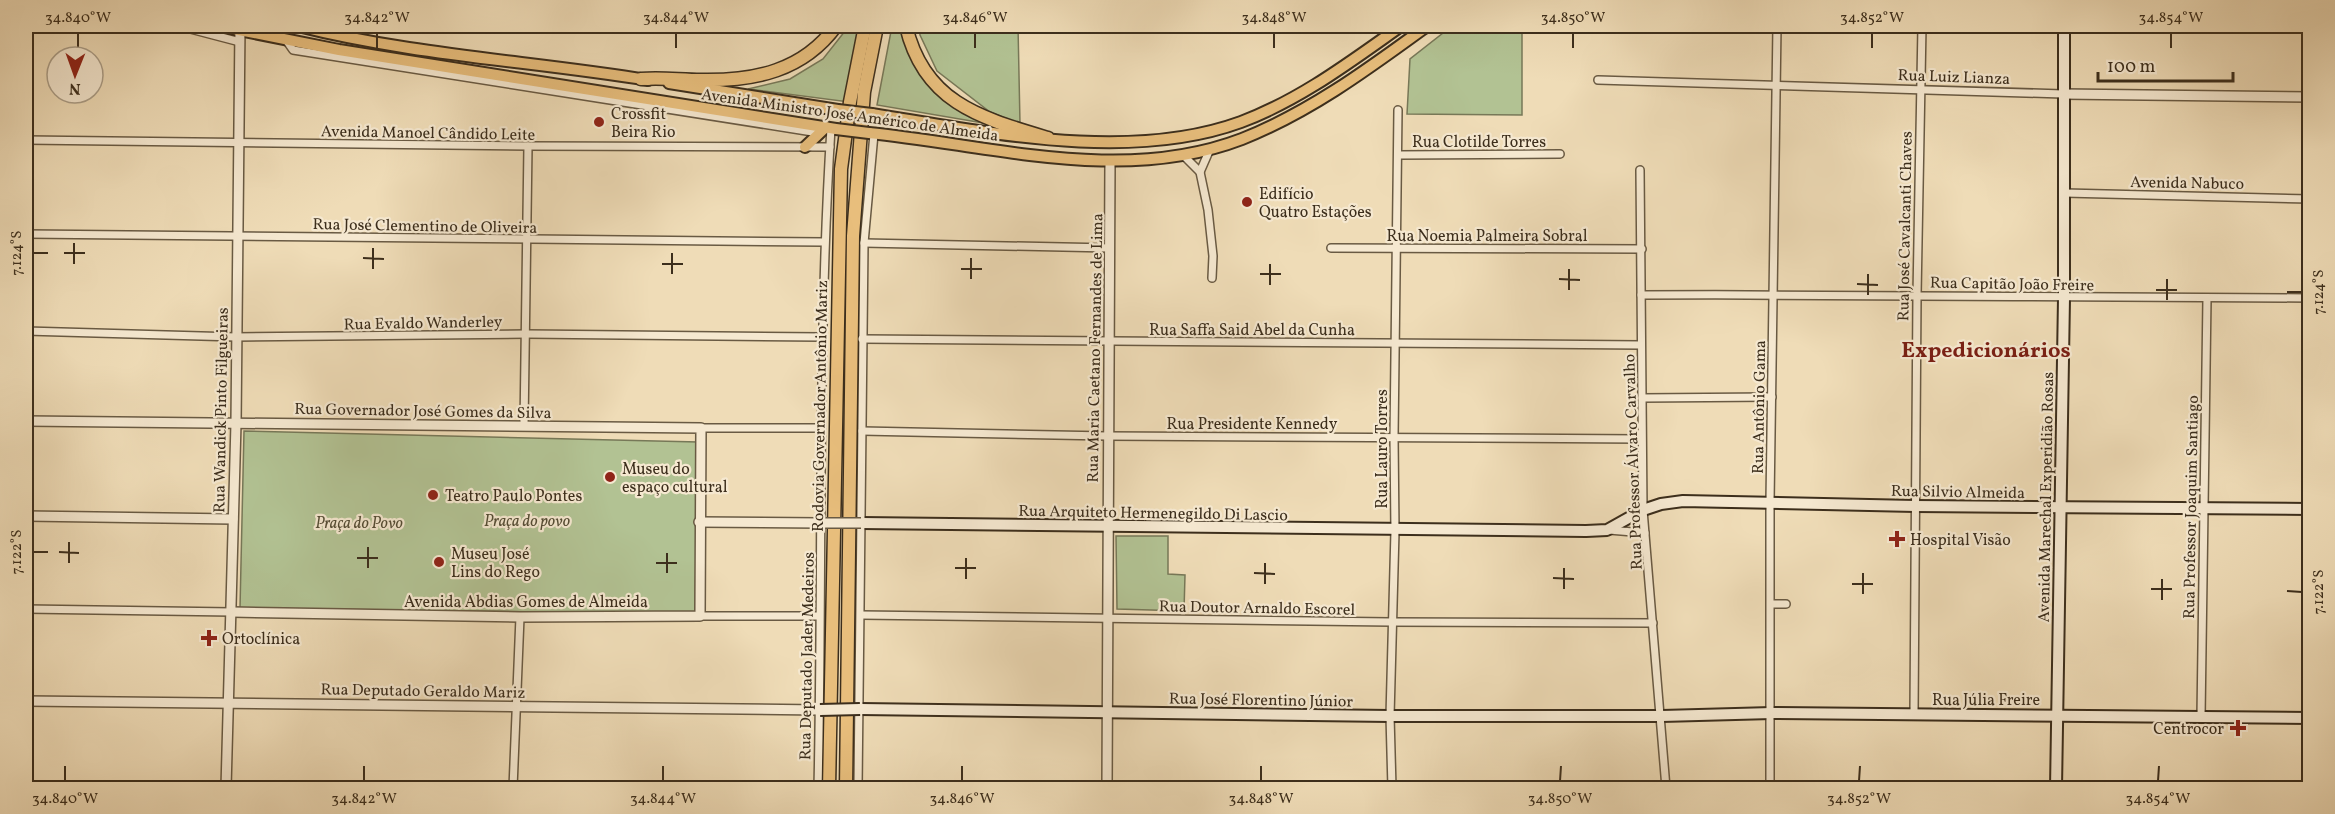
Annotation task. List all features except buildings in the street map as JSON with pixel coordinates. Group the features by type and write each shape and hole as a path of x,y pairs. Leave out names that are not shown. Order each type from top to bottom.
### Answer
{"highway":[{"path":"641,79 726,80 767,75 794,63 823,42 836,26"},
{"name":"Rodovia Governador Antônio Mariz","path":"829,789 841,169 850,102 865,26"},
{"name":"Rodovia Governador Antônio Mariz","path":"846,789 853,236 864,92 877,26"},
{"path":"906,26 923,68 947,96 976,115 1048,138"}],"main road":[{"name":"Avenida Ministro José Américo de Almeida","path":"219,26 240,33 828,129 1024,154 1110,160 1183,155 1241,139 1314,104 1427,26"},
{"name":"Avenida Ministro José Américo de Almeida","path":"298,26 484,58 641,79 837,110 1074,141 1147,141 1191,135 1241,122 1307,90 1401,26"},
{"name":"Avenida Marechal Experidião Rosas","path":"2056,789 2064,298 2064,26"},
{"path":"481,73 484,58"},
{"path":"805,147 828,129"},
{"name":"Rua Silvio Almeida","path":"1644,510 1661,504 1683,501 1915,506 2310,509"},
{"name":"Rua Arquiteto Hermenegildo Di Lascio","path":"861,523 1395,531 1607,530 1644,510"},
{"name":"Rua José Florentino Júnior","path":"820,710 1390,716 1662,716"},
{"name":"Rua Júlia Freire","path":"1662,716 1772,713 2310,718"}],"street":[{"path":"179,26 240,33"},
{"name":"Rua Antônio Gama","path":"1770,789 1772,713 1770,502 1777,26"},
{"name":"Rua José Cavalcanti Chaves","path":"1914,714 1917,295 1922,26"},
{"name":"Rua Wandick Pinto Filgueiras","path":"226,789 236,423 240,33"},
{"path":"286,40 288,46 293,50 828,129"},
{"name":"Rua Luiz Lianza","path":"1598,80 2063,94 2310,97"},
{"name":"Rua Lauro Torres","path":"1392,789 1390,716 1395,531 1398,110"},
{"name":"Rua Deputado Jader Medeiros","path":"818,789 821,337 830,147 828,129"},
{"path":"858,789 862,339 864,243 871,134"},
{"name":"Avenida Manoel Cândido Leite","path":"26,140 830,147"},
{"path":"524,426 528,146"},
{"path":"1200,172 1210,149"},
{"name":"Rua Clotilde Torres","path":"1399,154 1560,154"},
{"path":"1183,155 1200,172 1208,210 1213,256 1212,278"},
{"name":"Rua Maria Caetano Fernandes de Lima","path":"1107,789 1106,619 1110,160"},
{"name":"Rua Professor Álvaro Carvalho","path":"1640,170 1641,439 1644,510 1666,789"},
{"name":"Avenida Nabuco","path":"2065,193 2310,199"},
{"name":"Rua José Clementino de Oliveira","path":"26,234 824,242"},
{"path":"864,243 1110,248"},
{"name":"Rua Noemia Palmeira Sobral","path":"1331,248 1642,249"},
{"name":"Rua Capitão João Freire","path":"1641,295 2310,298"},
{"name":"Rua Professor Joaquim Santiago","path":"2201,717 2207,298"},
{"name":"Rua Evaldo Wanderley","path":"26,331 236,337 527,334 821,337"},
{"name":"Rua Saffa Said Abel da Cunha","path":"862,339 1641,345"},
{"path":"1642,398 1772,397"},
{"name":"Rua Governador José Gomes da Silva","path":"26,421 821,428"},
{"path":"700,428 700,616"},
{"name":"Rua Presidente Kennedy","path":"862,431 1641,439"},
{"path":"26,516 233,519"},
{"name":"Rua Arquiteto Hermenegildo Di Lascio","path":"699,522 861,523"},
{"name":"Rua Arquiteto Hermenegildo Di Lascio","path":"1607,530 1646,533"},
{"path":"1771,604 1786,604"},
{"path":"26,609 232,612"},
{"name":"Avenida Abdias Gomes de Almeida","path":"232,612 520,617 819,616"},
{"name":"Rua Doutor Arnaldo Escorel","path":"861,615 1653,623"},
{"path":"513,789 520,617"},
{"name":"Rua Deputado Geraldo Mariz","path":"26,701 820,710"}],"green space":[{"path":"849,26 860,26 849,102 748,89 790,79 823,59"},
{"path":"892,26 902,26 910,53 923,78 945,98 989,124 877,105"},
{"path":"919,26 1018,26 1020,124 990,112 937,71 920,35"},
{"path":"1452,26 1522,26 1522,115 1407,114 1410,59"},
{"name":"Praça do Povo","path":"244,431 698,442 695,614 240,608"},
{"path":"1116,536 1168,536 1168,574 1185,575 1184,611 1117,609"}],"place":[{"name":"Crossfit Beira Rio","path":"599,122"},
{"name":"Edifício Quatro Estações","path":"1247,202"},
{"name":"Museu do espaço cultural","path":"610,477"},
{"name":"Teatro Paulo Pontes","path":"433,495"},
{"name":"Hospital Visão","path":"1897,539"},
{"name":"Museu José Lins do Rego","path":"439,562"},
{"name":"Ortoclínica","path":"209,638"},
{"name":"Centrocor","path":"2238,728"}],"district":[{"name":"Expedicionários","path":"1986,349"}],"park label":[{"name":"Praça do povo","path":"527,520"}]}
